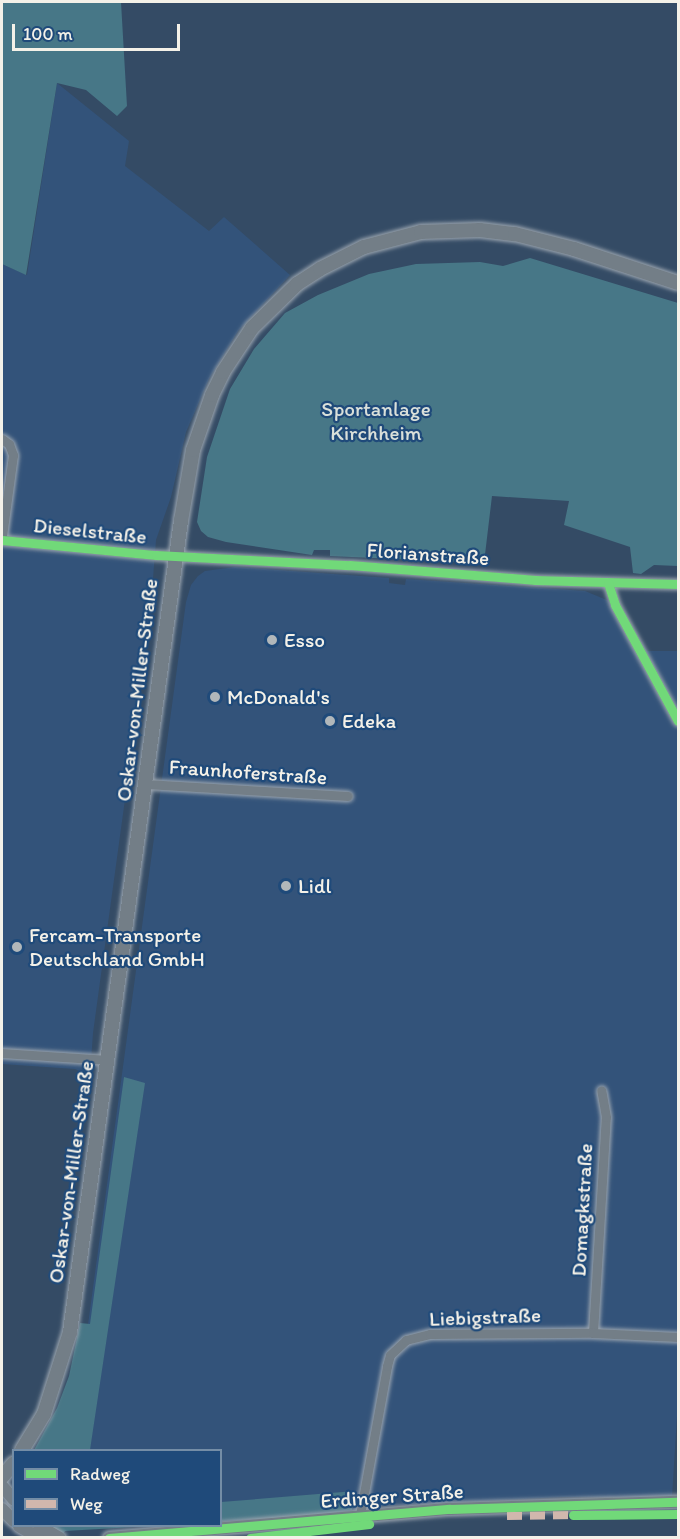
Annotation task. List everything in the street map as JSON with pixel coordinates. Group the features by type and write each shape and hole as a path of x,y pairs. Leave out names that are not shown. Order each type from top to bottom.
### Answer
{"main road":[{"name":"Oskar-von-Miller-Straße","path":"23,1449 44,1414 64,1359 70,1332 176,556 193,450 212,395 223,372 252,328 297,284 320,269 364,247 393,237 421,232 480,230 542,240 678,283"},
{"path":"2,1477 12,1465"}],"street":[{"path":"2,439 9,444 13,455 2,538"},
{"name":"Dieselstraße","path":"2,538 176,556"},
{"name":"Florianstraße","path":"176,556 608,583 678,584"},
{"path":"608,583 615,605 678,721"},
{"name":"Fraunhoferstraße","path":"146,783 348,796"},
{"path":"2,1053 108,1060"},
{"name":"Domagkstraße","path":"593,1333 606,1118 601,1090"},
{"name":"Liebigstraße","path":"360,1515 387,1366 390,1355 406,1340 430,1335 593,1333 678,1337"},
{"path":"2,1486 12,1498"},
{"name":"Erdinger Straße","path":"109,1538 360,1515 540,1505 678,1502"},
{"path":"2,1509 11,1521"},
{"path":"21,1527 39,1538"},
{"path":"41,1527 60,1538"}],"shaded area":[{"path":"57,83 129,141 125,166 209,231 224,217 290,275 238,331 209,379 186,432 171,497 156,540 150,617 93,1033 90,1076 75,1069 2,1064 2,264 27,275"},
{"path":"235,567 389,578 389,583 405,585 406,579 585,591 619,605 647,651 678,651 678,1400 672,1497 563,1497 381,1506 309,1516 222,1521 222,1449 71,1449 186,602 191,585 205,571"}],"green space":[{"path":"2,2 121,2 127,106 117,116 86,90 57,83 26,275 2,264"},
{"name":"Sportanlage Kirchheim","path":"530,258 678,303 678,566 654,565 641,574 633,573 630,547 564,525 569,501 492,496 484,563 330,556 330,550 314,550 312,555 226,542 208,537 201,531 197,522 207,457 230,389 254,349 285,313 318,295 369,274 416,264 480,262 503,266"},
{"path":"124,1077 145,1083 90,1449 35,1449 57,1408 69,1376 80,1323 90,1324"},
{"path":"355,1491 352,1510 309,1516 222,1521 222,1502"},
{"path":"50,1527 134,1527 65,1531 63,1534"}],"marked path":[{"path":"507,1516 579,1515"}],"cycle path":[{"path":"2,540 156,555 350,565 535,580 678,584"},
{"path":"608,583 615,605 678,721"},
{"path":"109,1538 450,1509 678,1502"},
{"path":"573,1515 678,1514"},
{"path":"250,1538 369,1524"}],"place":[{"name":"Esso","path":"272,640"},
{"name":"McDonald's","path":"215,697"},
{"name":"Edeka","path":"330,721"},
{"name":"Lidl","path":"286,886"},
{"name":"Fercam-Transporte Deutschland GmbH","path":"17,947"}]}
